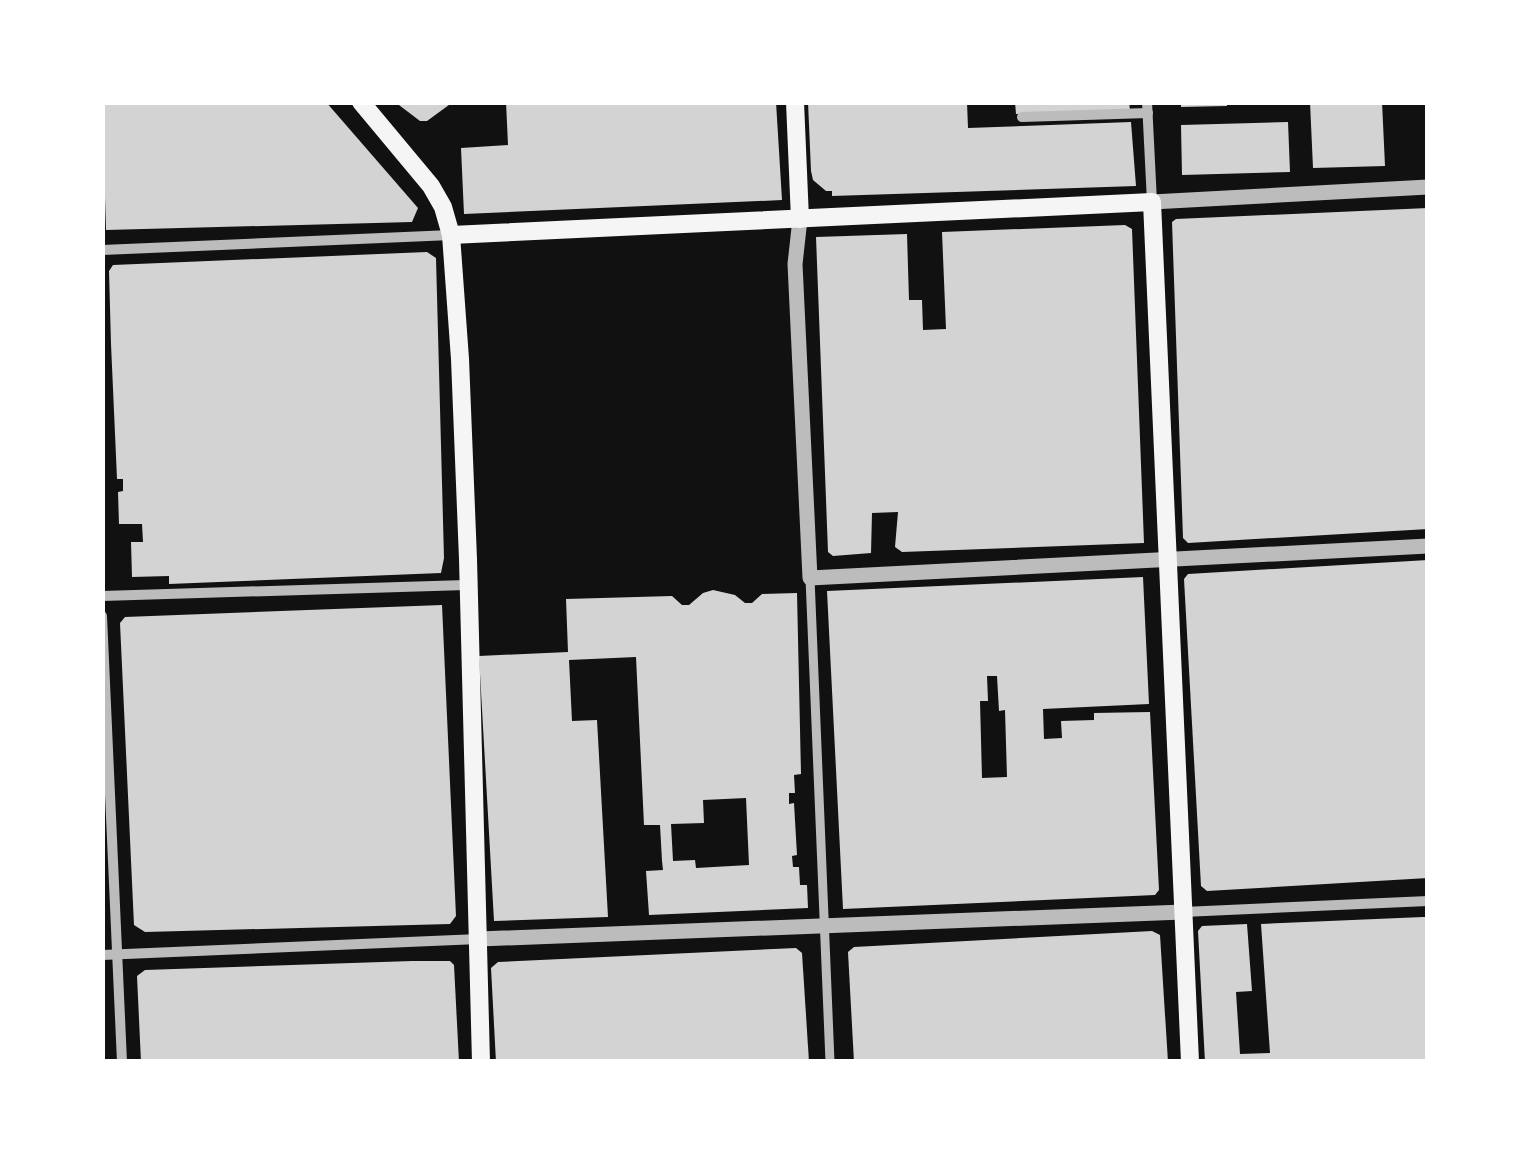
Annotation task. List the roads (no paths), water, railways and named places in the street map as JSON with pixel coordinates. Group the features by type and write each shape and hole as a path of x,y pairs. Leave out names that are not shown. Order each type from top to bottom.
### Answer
{"main road":[{"path":"361,102 431,186 450,235 460,359 482,1062"},
{"path":"795,102 800,219"},
{"path":"450,235 1152,202 1190,1062"}],"street":[{"path":"1022,117 1148,108 1152,202 1428,187"},
{"path":"800,219 795,264 830,1062"},
{"path":"102,250 450,235"},
{"path":"810,578 1428,546"},
{"path":"102,596 466,586"},
{"path":"102,616 122,1062"},
{"path":"102,954 1428,901"}]}
